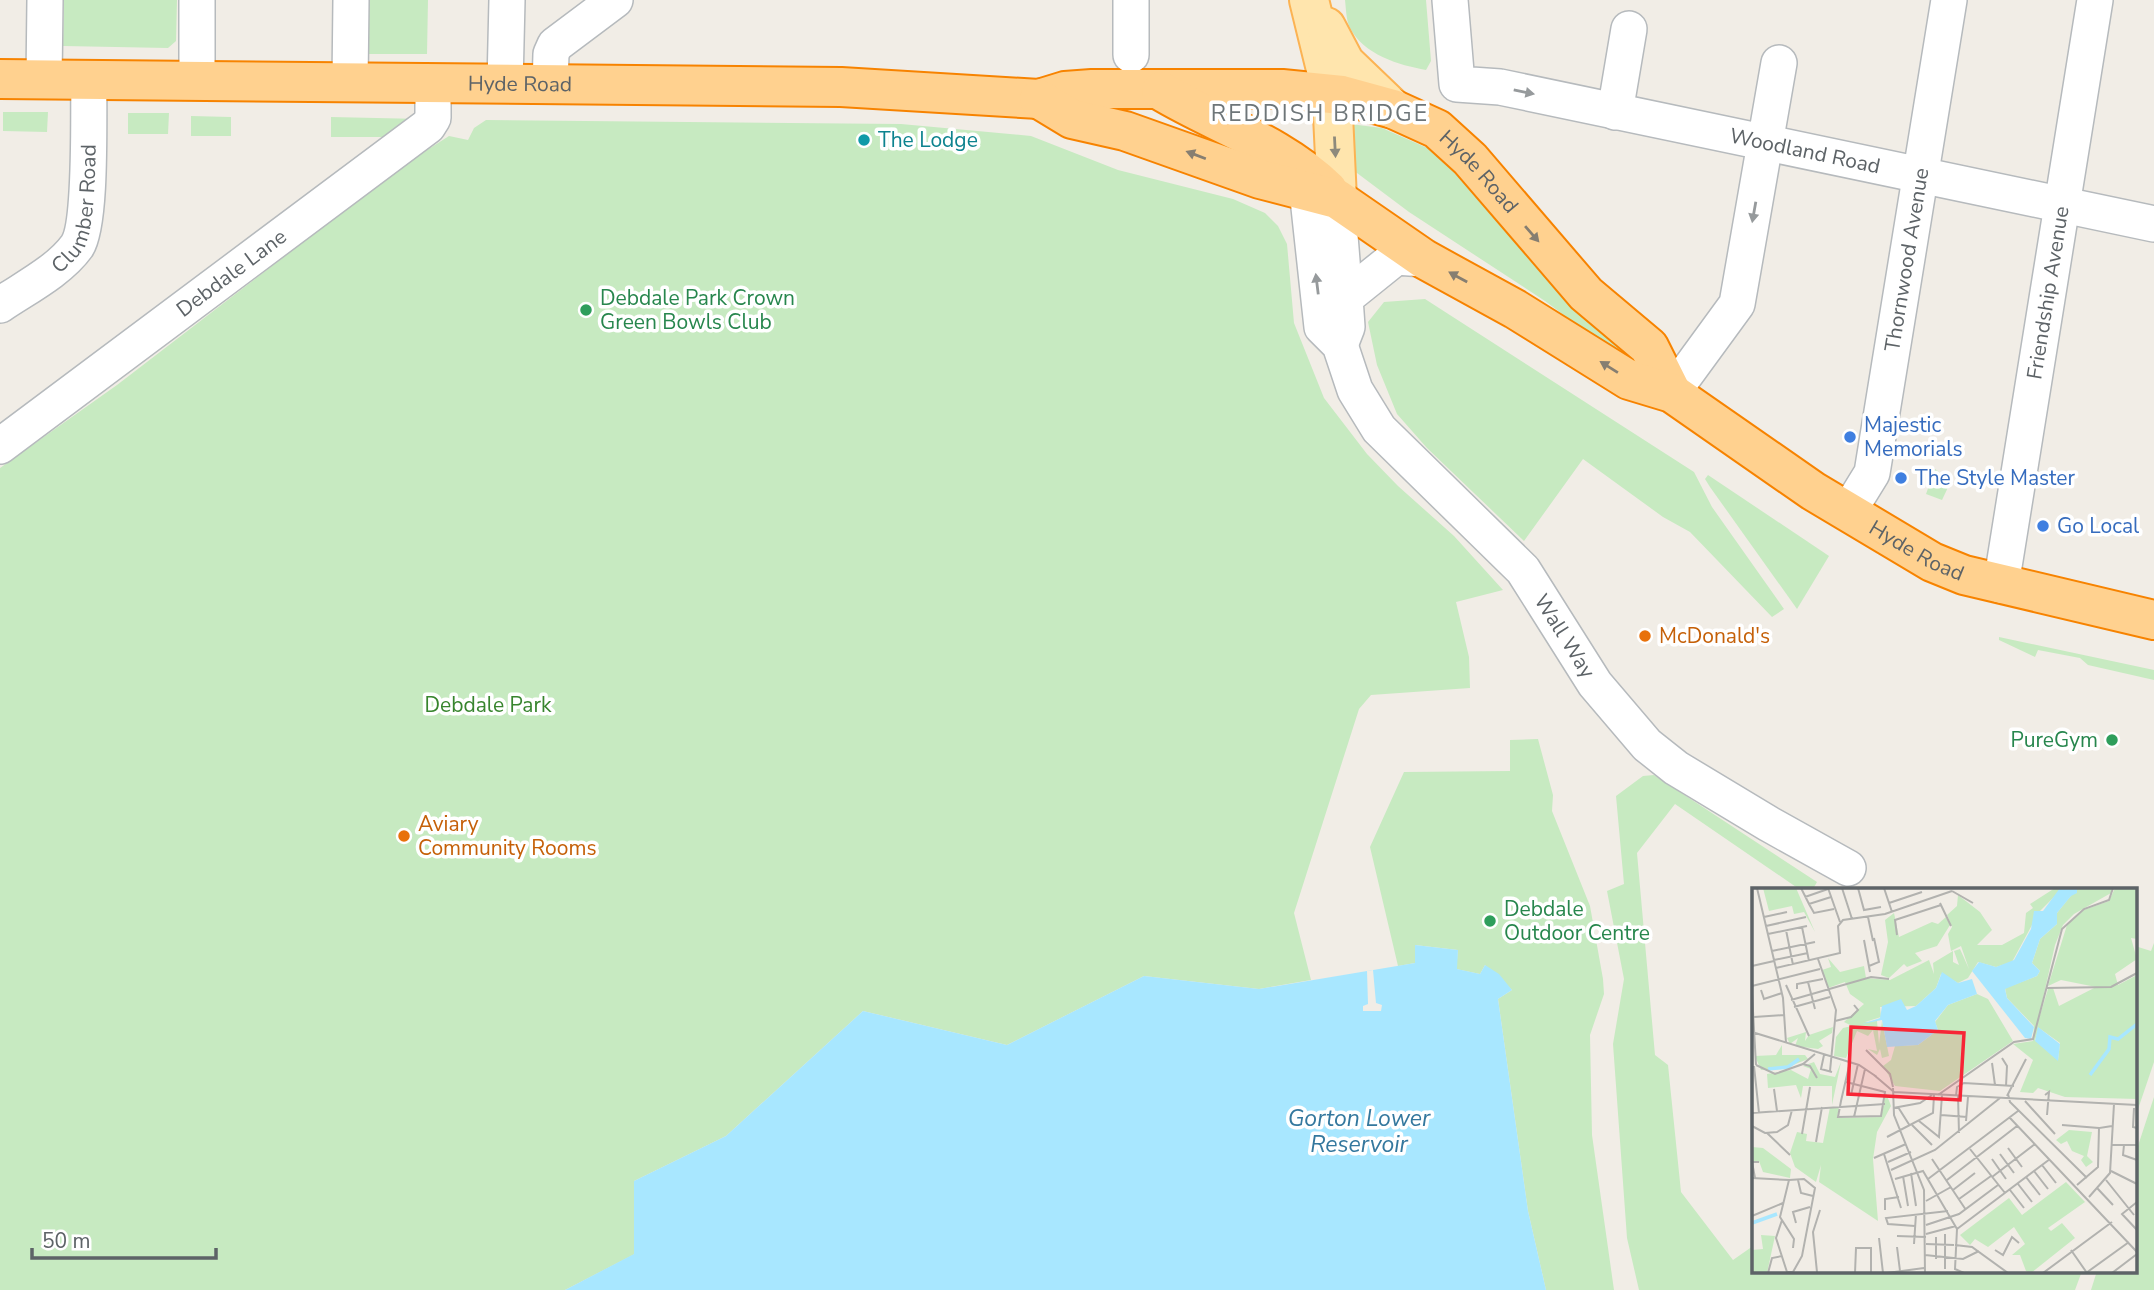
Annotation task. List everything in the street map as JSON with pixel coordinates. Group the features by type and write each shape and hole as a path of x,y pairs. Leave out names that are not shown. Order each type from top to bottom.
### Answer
{"highway":[{"name":"Hyde Road","path":"0,79 841,88 1040,99 1065,91 1332,86 1437,129 1470,159 1586,293 1649,347 1672,393"},
{"path":"1159,90 1317,186"},
{"name":"Hyde Road","path":"1040,99 1072,119 1136,134 1260,179 1317,186 1403,256 1515,309 1629,380 1672,393 1848,512 1931,562 2001,585 2153,615"}],"main road":[{"name":"Wall Way","path":"1309,0 1332,86 1317,186"}],"street":[{"path":"44,80 45,0"},
{"path":"197,0 197,81"},
{"path":"349,82 351,0"},
{"path":"505,84 507,0"},
{"path":"550,85 551,54 555,45 615,0"},
{"path":"1131,0 1131,55"},
{"name":"Woodland Road","path":"1450,0 1457,84 1500,87 2154,225"},
{"name":"Thornwood Avenue","path":"1848,512 1872,473 1918,177 1949,0"},
{"name":"Friendship Avenue","path":"2001,585 2095,0"},
{"path":"1615,111 1629,29"},
{"path":"1672,393 1737,304 1779,63"},
{"name":"Clumber Road","path":"0,305 55,267 78,245 85,221 89,80"},
{"name":"Debdale Lane","path":"0,446 428,126 433,118 433,83"},
{"name":"Wall Way","path":"1317,186 1345,298 1347,327 1340,345"},
{"name":"Wall Way","path":"1317,186 1322,327 1340,345 1355,390 1379,429 1523,570 1595,684 1647,745 1676,768 1848,868"},
{"path":"1345,298 1403,256"}],"green space":[{"path":"64,0 177,0 176,41 168,48 63,46"},
{"path":"368,0 428,0 427,54 367,54"},
{"path":"1345,0 1426,0 1431,61 1426,70 1394,62 1364,45 1350,28"},
{"path":"3,112 48,112 47,132 3,131"},
{"path":"128,113 169,113 168,134 128,134"},
{"path":"191,116 231,117 231,136 191,136"},
{"path":"331,117 422,119 399,137 331,137"},
{"name":"Debdale Park","path":"486,120 901,124 1031,136 1118,170 1233,199 1265,213 1278,226 1287,244 1294,323 1324,398 1367,454 1454,536 1503,590 1456,602 1469,657 1470,688 1371,695 1359,709 1294,913 1311,980 1259,989 1144,976 1007,1045 863,1011 726,1136 634,1181 635,1254 565,1290 0,1290 0,468 117,385 402,166 449,136 468,140 474,128"},
{"path":"1350,124 1382,128 1441,154 1641,362 1635,368 1545,301 1409,212 1353,170"},
{"path":"1425,299 1694,472 1712,507 1784,609 1772,617 1690,532 1663,517 1583,459 1524,541 1427,448 1397,414 1377,365 1368,322 1384,302"},
{"path":"1935,469 1951,481 1942,500 1926,494"},
{"path":"1708,475 1829,556 1797,609 1710,487 1705,479"},
{"path":"1999,637 2154,670 2154,680 2088,665 2080,658 2038,650 2035,657 1999,640"},
{"path":"1538,739 1553,795 1552,811 1590,906 1603,979 1604,994 1590,1035 1592,1135 1614,1290 1546,1290 1528,1211 1498,999 1512,990 1485,965 1480,974 1456,969 1458,950 1415,945 1415,963 1398,966 1370,847 1404,772 1510,771 1510,740"},
{"path":"1654,775 1817,882 1814,888 1798,888 1675,804 1637,853 1655,1055 1668,1065 1681,1192 1733,1260 1752,1247 1752,1272 2082,1272 2075,1290 1639,1290 1627,1238 1613,1044 1624,979 1607,891 1624,884 1616,796 1643,776"},
{"path":"2154,943 2154,1062 2136,1115 2136,946 2151,951"},
{"path":"2154,1097 2154,1290 2091,1290 2097,1272 2136,1272 2136,1152"}],"water":[{"name":"Gorton Lower Reservoir","path":"1415,945 1458,950 1457,969 1480,974 1485,965 1499,974 1512,990 1498,999 1528,1211 1546,1290 565,1290 634,1254 634,1181 726,1136 863,1011 1007,1045 1144,976 1259,989 1415,963"}],"pier":[{"path":"1373,970 1376,1003 1382,1005 1381,1011 1363,1011 1363,1006 1368,1004 1367,971"}],"place":[{"name":"The Lodge","path":"864,140"},
{"name":"Debdale Park Crown Green Bowls Club","path":"586,310"},
{"name":"Majestic Memorials","path":"1850,437"},
{"name":"The Style Master","path":"1901,478"},
{"name":"Go Local","path":"2043,526"},
{"name":"McDonald's","path":"1645,636"},
{"name":"PureGym","path":"2112,740"},
{"name":"Aviary Community Rooms","path":"404,836"},
{"name":"Debdale Outdoor Centre","path":"1490,921"}],"district":[{"name":"REDDISH BRIDGE","path":"1320,113"}]}
